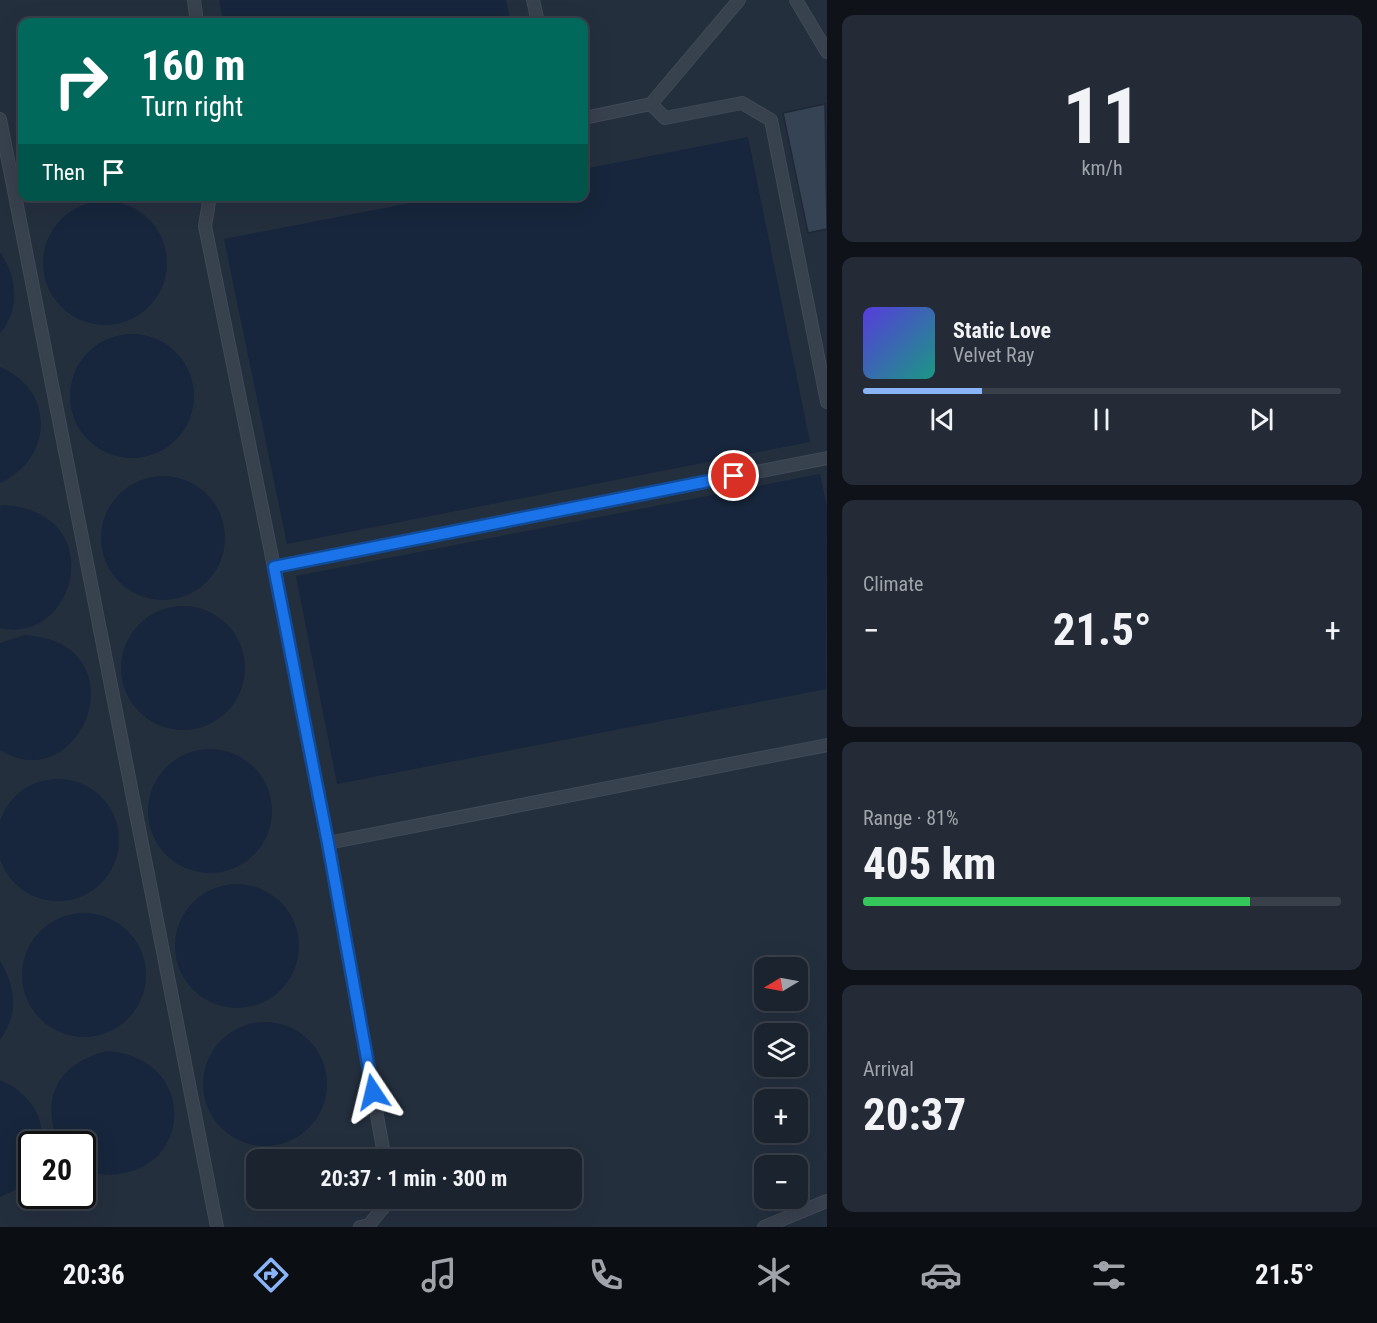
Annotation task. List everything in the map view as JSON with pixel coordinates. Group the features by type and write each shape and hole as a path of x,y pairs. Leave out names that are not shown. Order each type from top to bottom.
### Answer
{"lane":[{"path":"194,0 196,18"},
{"path":"533,0 537,18"},
{"path":"588,117 651,104 739,0"},
{"path":"796,0 826,52"},
{"path":"651,104 665,118 742,103 771,120 826,402"},
{"path":"0,119 217,1227"},
{"path":"209,201 205,226 328,843 383,1149"},
{"path":"274,567 826,458"},
{"path":"328,843 826,745"},
{"path":"764,1227 826,1201"},
{"path":"360,1227 369,1225 382,1209"}],"water":[{"path":"219,0 506,0 510,18 223,18"},
{"path":"748,137 810,442 287,544 224,239 420,201 588,201 588,168"},
{"path":"105,201 129,206 149,219 162,239 167,263 162,287 149,307 129,320 105,325 81,320 61,307 48,287 43,263 48,239 61,219 81,206"},
{"path":"0,252 10,271 14,303 7,324 0,333"},
{"path":"132,334 156,339 176,352 189,372 194,396 189,420 176,440 156,453 132,458 108,453 88,440 75,420 70,396 75,372 88,352 108,339"},
{"path":"0,367 18,378 31,391 39,407 41,425 38,442 30,458 18,472 0,483"},
{"path":"820,474 827,507 826,689 337,784 296,576"},
{"path":"163,476 187,481 207,494 220,514 225,538 220,562 207,582 187,595 163,600 139,595 119,582 106,562 101,538 106,514 119,494 139,481"},
{"path":"0,506 38,513 59,530 70,552 71,576 63,599 48,617 26,628 0,628"},
{"path":"183,606 207,611 227,624 240,644 245,668 240,692 227,712 207,725 183,730 159,725 139,712 126,692 121,668 126,644 139,624 159,611"},
{"path":"24,635 61,644 82,663 91,688 88,714 75,738 55,755 29,760 0,750 0,643"},
{"path":"210,749 234,754 254,767 267,787 272,811 267,835 254,855 234,868 210,873 186,868 166,855 153,835 148,811 153,787 166,767 186,754"},
{"path":"46,780 70,780 92,789 109,806 118,828 118,852 109,874 92,891 70,900 46,900 24,891 7,874 -1,856 -1,824 7,806 24,789"},
{"path":"237,884 261,889 281,902 294,922 299,946 294,970 281,990 261,1003 237,1008 213,1003 193,990 180,970 175,946 180,922 193,902 213,889"},
{"path":"84,913 108,918 128,931 141,951 146,975 141,999 128,1019 108,1032 84,1037 60,1032 40,1019 27,999 22,975 27,951 40,931 60,918"},
{"path":"0,961 12,991 13,1010 0,1040"},
{"path":"265,1022 289,1027 309,1040 322,1060 327,1084 322,1108 309,1128 289,1141 265,1146 241,1141 221,1128 208,1108 203,1084 208,1060 221,1040 241,1027"},
{"path":"106,1051 135,1057 157,1071 169,1090 174,1111 171,1133 161,1152 143,1167 113,1175 96,1173 96,1131 54,1131 51,1111 57,1085 75,1065"},
{"path":"0,1080 26,1097 37,1114 42,1131 18,1131 18,1187 0,1197"}],"building":[{"path":"825,104 827,229 808,233 783,113"}],"route":[{"path":"373,1092 328,843 274,567 734,476"}]}
